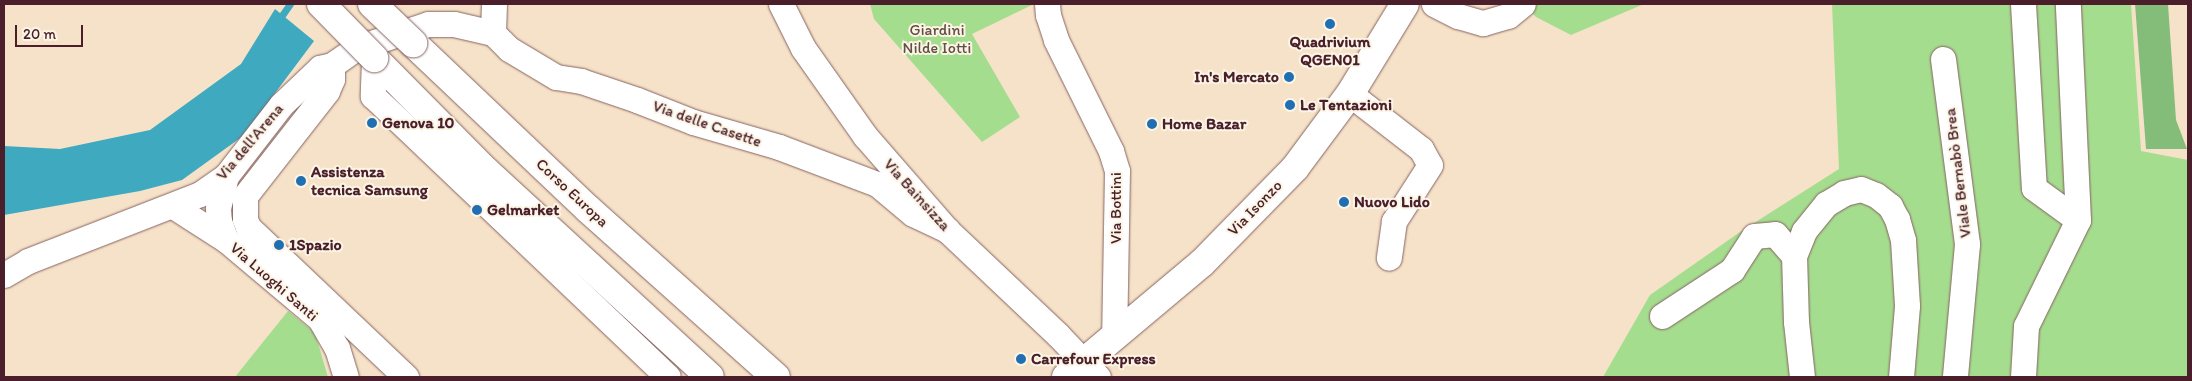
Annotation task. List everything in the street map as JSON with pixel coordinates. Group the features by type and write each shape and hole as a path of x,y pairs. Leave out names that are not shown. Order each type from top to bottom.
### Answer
{"main road":[{"path":"321,4 681,369 710,377"},
{"name":"Corso Europa","path":"372,4 588,209 776,377"},
{"name":"Via Isonzo","path":"1082,372 1114,336 1202,263 1295,168 1350,94 1405,4"}],"street":[{"path":"493,33 494,4"},
{"name":"Via Bainsizza","path":"780,4 803,48 865,136 947,230 1082,372"},
{"name":"Via Bottini","path":"1047,4 1048,15 1056,40 1068,68 1111,151 1117,171 1114,336"},
{"path":"1434,4 1458,16 1484,23 1508,16 1523,4"},
{"path":"2023,4 2034,188 2078,220"},
{"path":"2022,377 2026,326 2078,220 2068,4"},
{"name":"Via dell'Arena","path":"4,275 28,261 200,194 226,176 281,104 320,68 332,65 356,48 428,24 454,24 493,33"},
{"name":"Via delle Casette","path":"493,33 509,49 556,77 581,81 638,100 693,122 779,147 877,184 913,214 947,230"},
{"path":"374,58 373,96 668,377"},
{"name":"Viale Bernabò Brea","path":"1943,59 1967,244 1955,377"},
{"path":"332,65 332,79 327,91 245,196 245,219 248,227 406,377"},
{"path":"1350,94 1421,149 1430,166 1394,221 1389,258"},
{"name":"Via Luoghi Santi","path":"226,176 218,208 219,221 226,240"},
{"path":"1802,377 1796,322 1794,256 1804,231 1826,204 1844,193 1861,189 1876,194 1890,206 1897,218 1903,240 1906,265 1906,306 1901,377"},
{"name":"Via Luoghi Santi","path":"173,206 226,240 320,318 337,348 346,377"},
{"path":"1662,316 1732,270 1754,236 1775,234 1794,256"}],"green space":[{"name":"Giardini Nilde Iotti","path":"870,4 1034,4 972,34 1020,117 982,142 874,19"},
{"path":"1535,4 1644,4 1571,35 1536,17 1528,9"},
{"path":"1832,4 2131,4 2141,151 2188,160 2188,377 1603,377 1650,295 1740,232 1839,169"},
{"path":"2135,4 2168,4 2176,120 2187,149 2146,149"},
{"path":"288,311 315,333 328,377 235,377"}],"water":[{"path":"275,9 314,41 243,136 182,180 140,191 4,215 4,146 60,149 150,130 241,64"}],"waterway":[{"path":"278,21 290,4"}],"place":[{"name":"Quadrivium QGEN01","path":"1330,24"},
{"name":"In's Mercato","path":"1289,77"},
{"name":"Le Tentazioni","path":"1290,105"},
{"name":"Genova 10","path":"372,123"},
{"name":"Home Bazar","path":"1152,124"},
{"name":"Assistenza tecnica Samsung","path":"301,181"},
{"name":"Nuovo Lido","path":"1344,202"},
{"name":"Gelmarket","path":"477,210"},
{"name":"1Spazio","path":"279,245"},
{"name":"Carrefour Express","path":"1021,359"}]}
